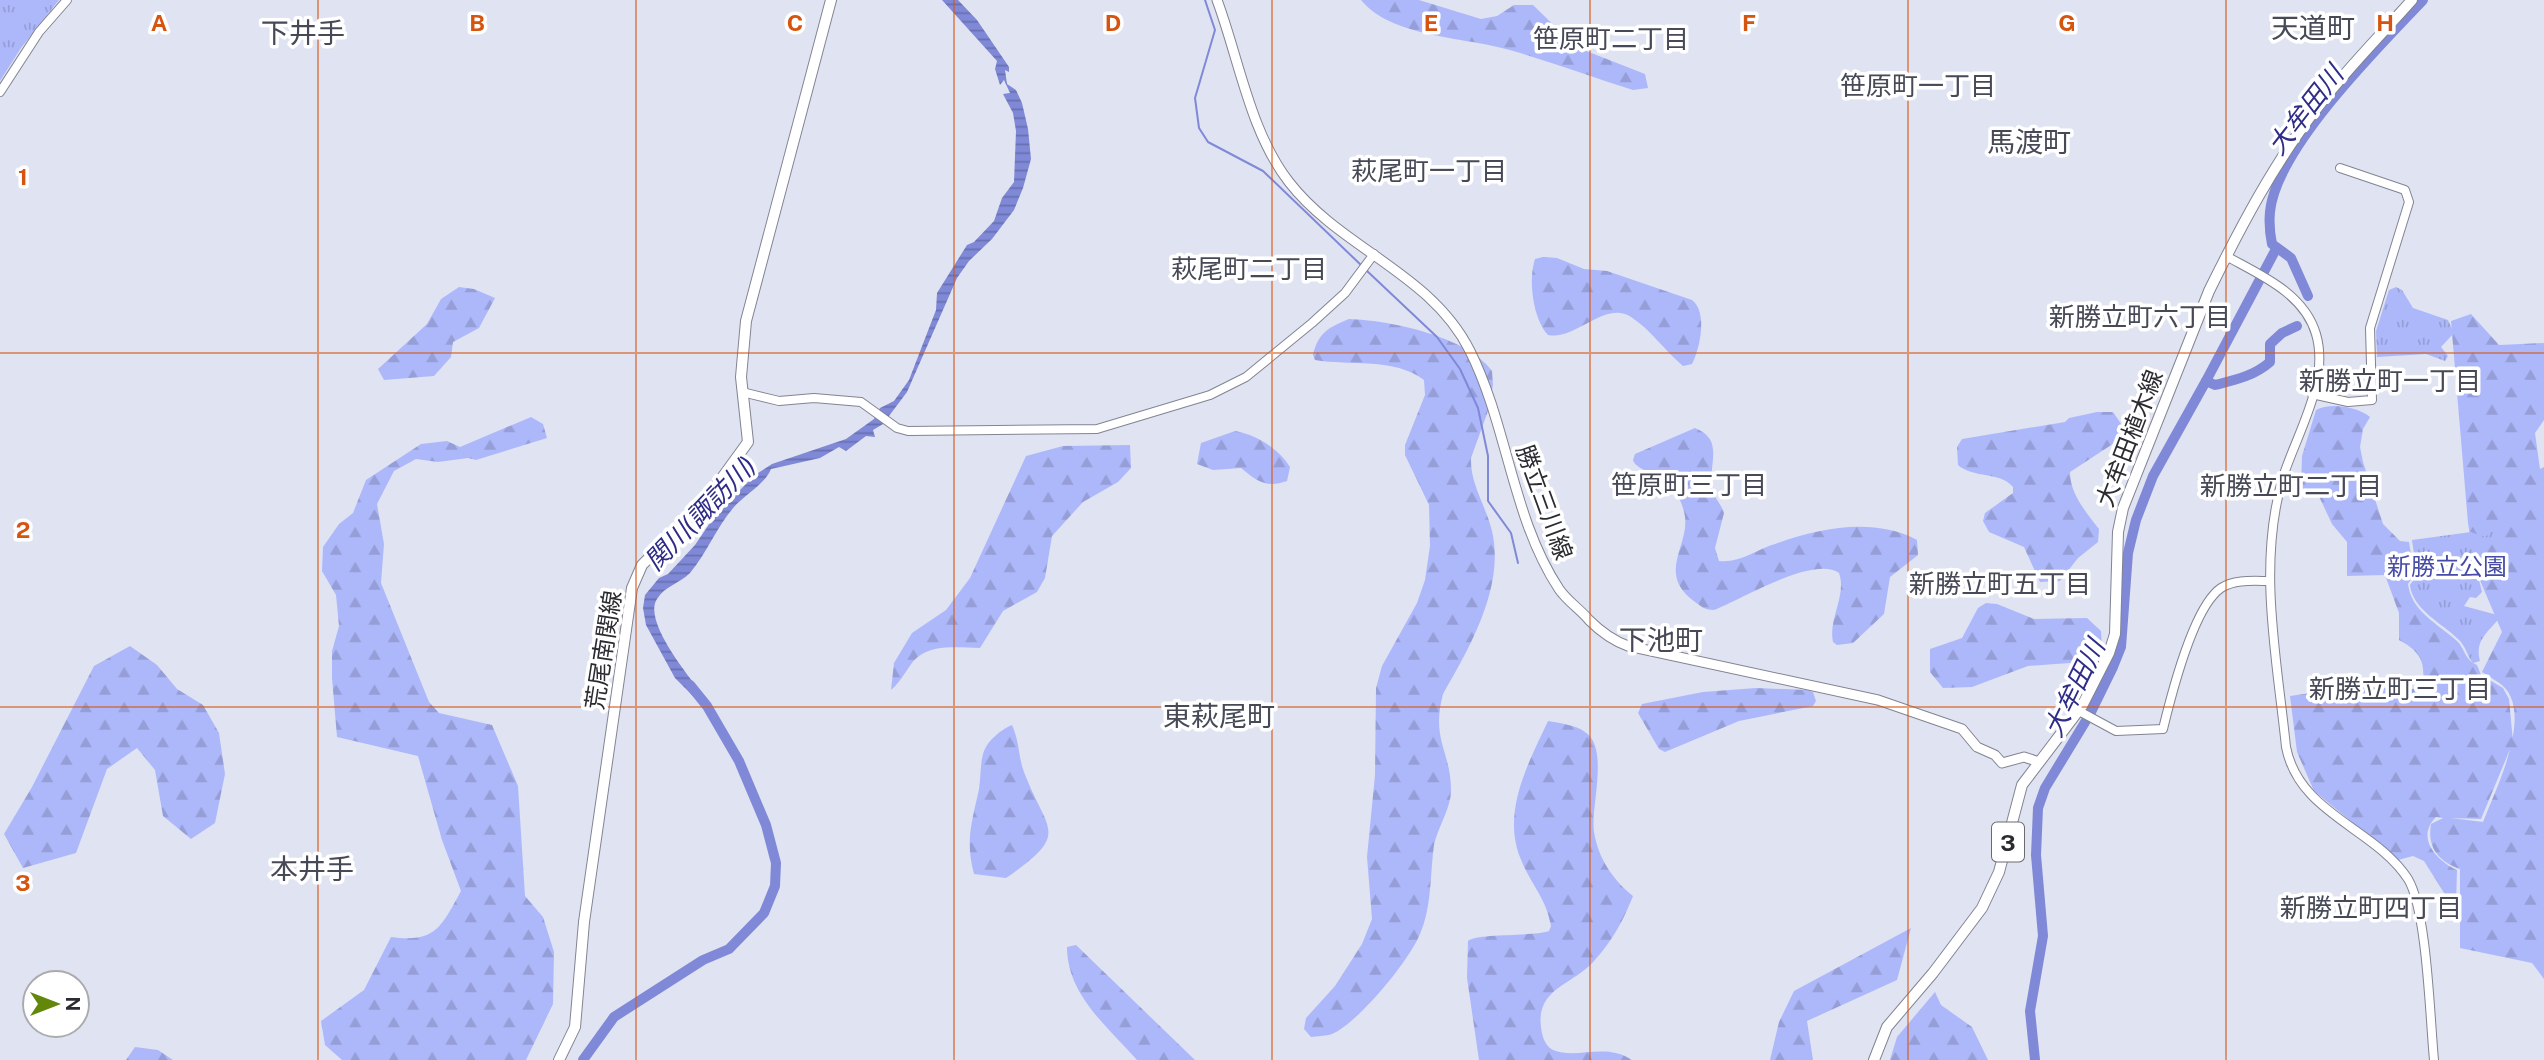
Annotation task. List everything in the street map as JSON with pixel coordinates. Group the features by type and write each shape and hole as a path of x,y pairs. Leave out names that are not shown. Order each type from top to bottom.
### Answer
{"main road":[{"name":"荒尾南関線","path":"559,1060 575,1027 584,922 632,588 642,565 703,504 748,442 741,362 746,321 831,0"},
{"name":"勝立三川線","path":"1217,0 1276,163 1306,201 1428,294 1458,329 1495,413 1542,561 1560,592 1593,624 1628,646 1878,699 1962,729 1977,747 1995,755 2002,763 2024,757 2039,762"},
{"name":"大牟田植木線","path":"1874,1060 1893,1019 1933,973 1982,908 1999,872 2022,785 2039,762 2085,714 2115,634 2118,532 2123,508 2209,291 2226,256 2266,185 2316,108 2412,0"}],"street":[{"path":"0,92 39,32 67,0"},
{"path":"2312,394 2348,402 2372,400 2370,328 2409,202 2405,190 2340,168"},
{"path":"742,392 779,401 814,397 870,406 893,424 908,431 1079,431 1116,425 1210,395 1246,377 1345,293 1374,254"},
{"path":"2226,256 2295,299 2312,323 2319,349 2318,376 2277,502 2269,581 2288,758 2307,793 2401,870 2412,887 2420,915 2434,1060"},
{"path":"2085,714 2116,731 2163,729 2174,681 2213,595 2231,583 2269,581"}],"green space":[{"path":"0,0 59,0 21,48 0,81"},
{"path":"1361,0 1419,0 1481,19 1497,16 1514,5 1533,5 1576,47 1645,74 1648,88 1633,90 1506,49 1409,29 1390,22"},
{"path":"1557,258 1584,269 1607,271 1692,300 1700,313 1701,331 1692,364 1683,366 1645,328 1621,313 1600,317 1569,332 1548,335 1535,309 1532,288 1535,259"},
{"path":"459,287 474,289 495,298 479,328 453,342 451,357 434,376 384,380 378,369 427,324 441,299"},
{"path":"2396,287 2402,290 2413,308 2448,320 2454,333 2441,347 2448,356 2445,361 2426,354 2377,357 2376,331 2389,290"},
{"path":"2471,314 2499,345 2544,343 2544,420 2535,433 2540,469 2544,467 2544,979 2532,963 2460,948 2460,869 2440,857 2431,840 2431,824 2443,818 2436,817 2430,825 2428,841 2442,861 2457,870 2456,905 2451,904 2424,861 2413,856 2398,860 2314,791 2297,752 2290,696 2352,687 2416,689 2423,685 2420,658 2399,640 2399,613 2385,575 2347,576 2347,542 2332,524 2316,490 2301,488 2302,456 2316,410 2329,406 2344,407 2370,417 2363,429 2360,447 2363,462 2383,524 2400,541 2409,542 2414,574 2408,584 2414,602 2426,616 2457,641 2470,660 2477,665 2481,675 2503,688 2509,699 2513,737 2515,716 2512,700 2504,687 2482,672 2502,632 2476,571 2468,523 2451,321","holes":["2510,750 2483,822 2451,818 2481,819"]},
{"path":"1349,319 1406,327 1447,340 1481,359 1492,371 1493,385 1488,411 1471,458 1471,468 1492,531 1494,573 1474,637 1443,694 1440,709 1440,733 1450,775 1451,795 1434,845 1429,902 1424,924 1414,946 1394,975 1355,1018 1332,1034 1311,1037 1304,1029 1306,1018 1335,986 1362,944 1372,919 1367,857 1375,775 1376,688 1382,666 1417,603 1425,580 1430,546 1429,505 1405,455 1405,445 1425,395 1424,380 1412,373 1386,365 1315,360 1315,347 1321,336 1330,328"},
{"path":"2097,412 2113,412 2128,434 2070,472 2076,495 2099,529 2098,542 2078,558 2060,581 2040,582 2024,547 1989,532 1983,521 1985,513 2013,493 2013,487 2001,479 1972,472 1958,465 1957,447 1962,439 2065,422 2069,418"},
{"path":"531,417 543,424 547,438 476,460 468,458 438,462 416,459 394,471 377,504 384,544 381,583 429,702 439,713 492,725 518,786 525,896 543,917 554,952 553,1004 526,1060 342,1060 325,1045 321,1021 364,990 391,937 428,935 442,923 461,891 442,840 418,756 337,737 332,651 339,626 336,595 322,571 323,547 339,524 353,513 366,480 421,444 447,441 460,447"},
{"path":"1695,428 1710,439 1713,446 1712,487 1724,513 1715,548 1719,561 1741,558 1810,533 1846,527 1883,529 1917,540 1918,555 1890,577 1884,614 1853,643 1837,645 1833,642 1833,624 1841,582 1839,573 1828,569 1796,574 1714,610 1702,607 1684,592 1676,571 1685,528 1681,502 1667,483 1636,465 1633,460 1635,454"},
{"path":"1235,431 1259,439 1280,454 1290,467 1287,481 1268,484 1257,480 1241,468 1213,470 1197,464 1201,443"},
{"path":"1130,445 1131,468 1118,482 1083,502 1052,536 1045,578 1037,592 1003,611 980,648 949,647 926,652 915,659 891,690 894,663 912,633 946,610 970,578 1026,456 1063,446"},
{"name":"新勝立公園","path":"2494,530 2501,532 2503,540 2481,549 2478,576 2482,592 2476,598 2470,597 2464,606 2501,616 2481,641 2480,661 2473,663 2461,642 2422,609 2412,594 2410,585 2417,575 2412,540 2471,532 2485,537"},
{"path":"1986,603 1997,604 2034,619 2087,618 2101,631 2102,647 2092,659 2083,662 2028,666 1972,687 1943,688 1930,672 1930,649 1962,638 1978,608"},
{"path":"130,646 157,665 177,689 203,705 219,733 225,774 215,823 191,839 163,816 155,770 137,748 107,769 76,853 23,868 4,834 32,787 94,666"},
{"path":"1756,688 1807,690 1813,692 1816,701 1813,706 1739,721 1665,752 1659,749 1638,713 1642,704 1703,692"},
{"path":"1548,721 1577,728 1592,740 1598,764 1593,821 1596,842 1608,868 1633,896 1617,930 1601,953 1585,969 1550,995 1544,1004 1541,1014 1542,1034 1550,1048 1562,1053 1612,1052 1632,1060 1479,1060 1467,978 1468,941 1481,937 1540,933 1549,931 1551,926 1542,900 1522,862 1514,826 1519,790"},
{"path":"1012,725 1024,772 1046,820 1047,840 1040,851 1006,878 974,874 970,841 983,755 992,739"},
{"path":"1911,928 1897,980 1807,1021 1813,1060 1770,1060 1779,1022 1794,991"},
{"path":"1076,945 1195,1060 1137,1060 1091,1009 1074,980 1067,947"},
{"path":"1935,992 1941,1005 1972,1027 1988,1060 1890,1060 1897,1037"},
{"path":"135,1047 158,1050 173,1060 126,1060"}],"shaded area":[{"path":"942,0 958,0 977,20 1009,67 1009,72 1005,70 1007,84 1016,90 1028,129 1031,159 1023,188 1014,210 957,278 907,392 883,424 873,430 875,437 866,436 846,451 839,447 820,458 771,469 755,489 728,514 690,573 657,599 654,608 661,633 700,691 693,696 675,678 646,625 643,608 645,595 659,578 668,574 695,545 716,514 755,475 772,464 846,439 874,419 880,408 894,401 909,380 936,310 937,293 967,245 974,242 994,221 1002,198 1014,182 1016,131 1013,113 1003,94 1010,93 1004,80 1000,85 995,69 997,61"}],"waterway":[{"path":"1205,0 1215,30 1195,98 1199,128 1208,142 1263,171 1362,266"},
{"name":"大牟田川","path":"2308,296 2291,258 2272,244 2270,212 2276,186 2309,129 2357,71 2423,0"},
{"path":"2206,381 2276,249"},
{"path":"1366,270 1437,337 1460,369 1478,408 1488,456 1488,501 1511,533 1518,563"},
{"name":"大牟田川","path":"2035,1060 2030,1011 2043,936 2036,855 2038,808 2045,788 2090,714 2121,647 2128,553 2136,520 2153,476 2206,381 2215,385 2257,371 2270,362 2270,344 2282,333 2297,326"},
{"name":"関川(諏訪川)","path":"583,1060 614,1017 703,960 729,949 764,913 775,886 776,863 766,825 739,761 707,706 690,685"}],"district":[{"name":"天道町","path":"2313,27"},
{"name":"下井手","path":"303,32"},
{"name":"笹原町二丁目","path":"1611,38"},
{"name":"笹原町一丁目","path":"1918,85"},
{"name":"馬渡町","path":"2029,141"},
{"name":"萩尾町一丁目","path":"1429,170"},
{"name":"萩尾町二丁目","path":"1249,268"},
{"name":"新勝立町六丁目","path":"2140,316"},
{"name":"新勝立町一丁目","path":"2390,380"},
{"name":"笹原町三丁目","path":"1689,484"},
{"name":"新勝立町二丁目","path":"2291,485"},
{"name":"新勝立町五丁目","path":"2000,583"},
{"name":"下池町","path":"1661,639"},
{"name":"新勝立町三丁目","path":"2400,688"},
{"name":"東萩尾町","path":"1219,715"},
{"name":"本井手","path":"312,868"},
{"name":"新勝立町四丁目","path":"2371,907"}]}
